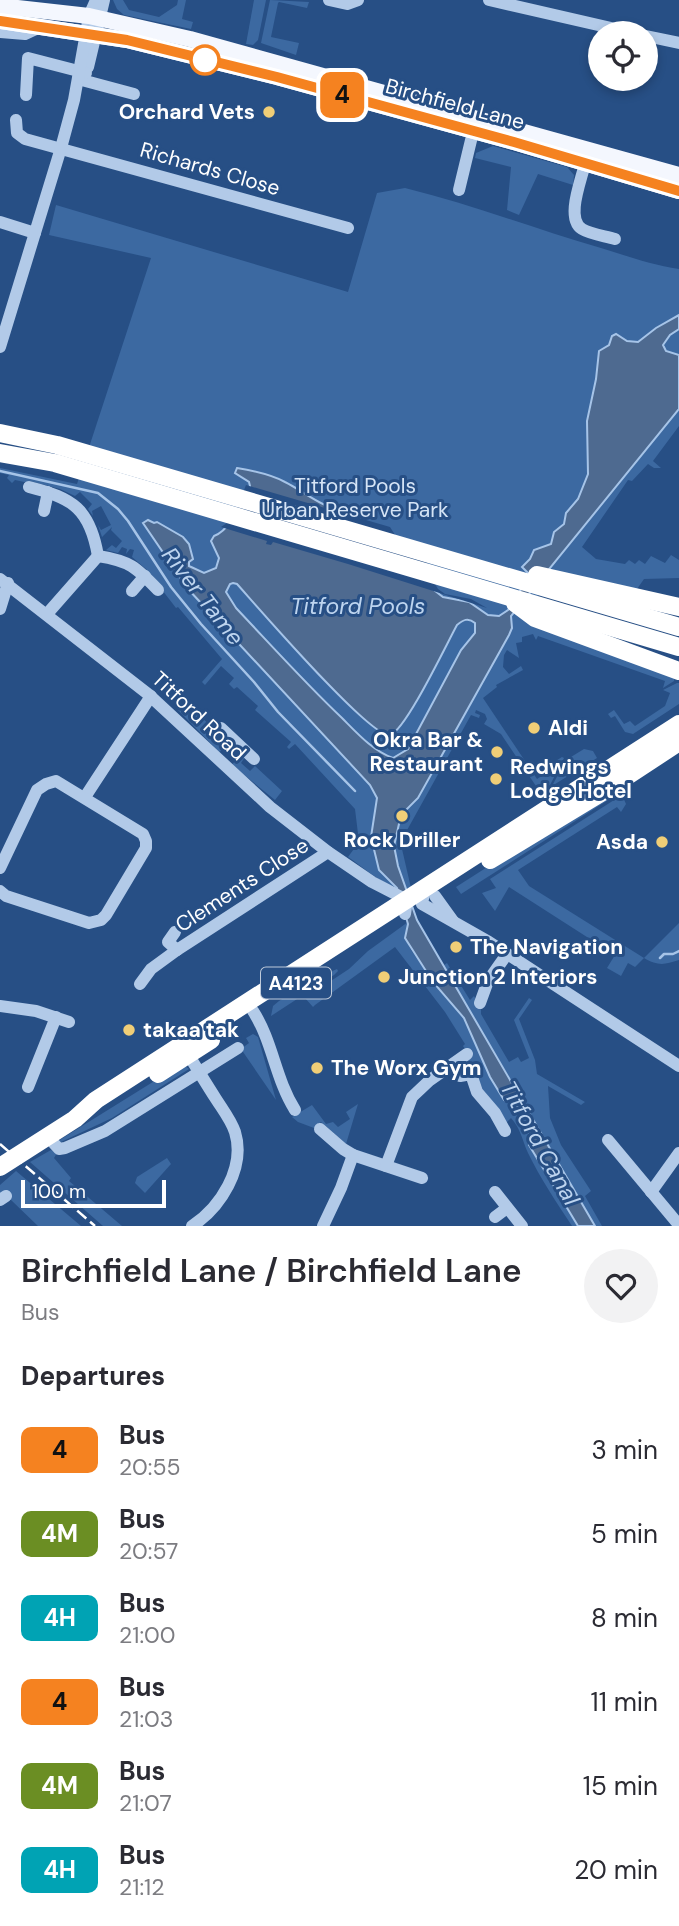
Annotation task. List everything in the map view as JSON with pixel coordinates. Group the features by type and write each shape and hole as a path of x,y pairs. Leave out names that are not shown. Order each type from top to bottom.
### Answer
{"highway":[{"path":"0,433 57,445 506,575 543,575 679,626"},
{"path":"0,453 55,463 507,597 588,629 679,671"},
{"path":"599,595 679,607"},
{"path":"588,629 679,647"},
{"name":"A4123","path":"0,1167 75,1119 93,1114 185,1049 626,768 679,724"},
{"path":"626,768 642,758 663,753 679,742"},
{"name":"A4123","path":"185,1049 253,1011 561,801 626,768"}],"main road":[{"name":"Birchfield Lane","path":"0,6 94,17 190,39 679,175"},
{"name":"Birchfield Lane","path":"0,21 127,40 277,77 679,191"}],"street":[{"path":"0,347 82,76 96,0"},
{"path":"94,17 104,0"},
{"path":"329,0 348,4 358,0"},
{"path":"489,0 504,1 588,22"},
{"path":"0,32 25,34 43,26"},
{"path":"658,39 679,43"},
{"path":"26,95 28,58 134,94"},
{"name":"Richards Close","path":"16,120 20,136 348,228"},
{"path":"458,190 473,132"},
{"path":"585,163 574,210 576,221 584,230 615,239"},
{"path":"0,222 35,233"},
{"path":"29,487 69,500 85,516 92,529 98,556"},
{"path":"44,511 48,492"},
{"path":"98,556 121,560 145,576 158,590"},
{"path":"47,614 98,556"},
{"path":"132,591 145,576"},
{"path":"0,610 4,581"},
{"name":"Titford Road","path":"4,581 150,696 270,807 328,852 372,882 454,921 679,1066"},
{"path":"85,797 150,696"},
{"path":"221,729 254,759"},
{"path":"221,763 239,744"},
{"path":"0,867 37,790 46,783 56,781 143,834 146,841 146,848 101,920 89,923 6,896 0,891"},
{"name":"Clements Close","path":"140,984 151,969 177,950 328,852"},
{"name":"Clements Close","path":"174,932 168,942 177,950"},
{"path":"480,1003 488,981 507,954"},
{"path":"0,1006 36,1011 69,1021"},
{"path":"253,1011 266,1031 279,1082 295,1110"},
{"path":"28,1087 56,1017"},
{"path":"48,1137 59,1149 111,1127 238,1048"},
{"path":"185,1049 232,1125 237,1144 237,1155 226,1189 214,1208 192,1226"},
{"path":"458,1074 467,1054"},
{"path":"386,1166 407,1104 412,1097 458,1074 471,1074 477,1092 505,1130"},
{"path":"320,1129 342,1150 422,1178"},
{"path":"608,1140 679,1225"},
{"path":"651,1192 679,1153"},
{"path":"323,1226 354,1155"},
{"path":"495,1192 522,1226"},
{"path":"495,1217 507,1208"}],"green space":[{"path":"113,0 123,0 129,10 159,17 177,5 178,0 186,0 182,19 193,22 191,29 124,15"},
{"path":"254,0 266,0 258,40 253,45 246,44"},
{"path":"270,0 309,2 307,8 278,3 271,37 299,43 296,55 261,43"},
{"path":"493,146 567,167 574,175 573,185 538,174 519,215 507,210 511,167 475,158 476,153"},
{"name":"Titford Pools Urban Reserve Park","path":"405,188 640,260 679,269 679,426 653,461 661,468 648,464 632,481 628,480 582,547 596,559 625,564 629,560 635,564 639,560 645,564 651,556 665,563 671,555 679,560 679,578 644,579 637,589 552,571 524,620 675,676 674,681 663,688 665,681 538,636 536,640 533,634 522,637 522,642 516,643 519,658 507,650 503,667 509,674 521,666 523,670 496,685 497,687 483,698 537,779 551,770 549,765 564,758 549,787 540,792 501,734 484,724 487,719 485,714 476,710 479,718 471,715 406,832 402,849 411,888 403,889 386,883 348,857 359,842 355,809 295,744 289,749 287,747 291,742 255,710 258,706 237,687 234,689 229,684 234,678 221,666 205,685 202,682 222,659 178,607 176,608 146,569 132,557 134,550 130,549 126,554 127,549 122,547 118,553 106,550 112,545 116,548 122,541 111,530 112,527 102,537 98,525 101,530 111,525 101,506 92,511 93,516 88,509 92,504 80,492 75,496 30,481 15,480 12,483 7,478 9,475 0,473 0,468 77,484 151,258 49,235 56,205 348,292 377,193"},
{"path":"677,683 679,704 633,734 625,732 615,716 611,718 608,714 614,710 624,724 630,721 635,726 665,706 670,693 663,690"},
{"path":"185,702 215,730 210,736 220,745 225,739 226,748 219,752 178,710"},
{"path":"584,749 593,751 597,758 552,786 566,760"},
{"path":"242,756 245,757 241,763 250,771 255,766 282,791 275,800 232,765"},
{"path":"616,792 619,793 461,894 456,887 503,857"},
{"path":"622,795 626,804 621,812 617,807 518,870 529,886 644,958 635,967 628,963 621,976 607,968 615,955 509,887 495,911 482,893 496,888 490,879"},
{"path":"408,922 405,938 411,950 434,983 464,1018 490,1077 525,1113 530,1125 528,1140 533,1153 578,1226 572,1226 549,1190 514,1122 511,1118 506,1123 464,1070 464,1063 471,1058 463,1046 465,1044 445,1012 395,947 313,1007 305,998 349,969 368,951"},
{"path":"679,923 679,960 661,964 644,958"},
{"path":"447,963 470,1000 474,996 481,1008 481,1014 509,1062 518,1057 521,1062 529,1058 514,1020 529,998 532,1000 519,1019 535,1060 537,1074 585,1102 581,1105 548,1086 550,1118 561,1145 591,1191 585,1196 602,1226 595,1226 444,965"},
{"path":"337,969 334,975 271,1016 273,1006 279,1001"},
{"path":"253,1034 258,1037 276,1100 241,1049 249,1043 246,1038"},
{"path":"185,1066 189,1069 112,1118 58,1141 177,1067"},
{"path":"358,1104 346,1144 321,1122 314,1128 292,1117 312,1105 326,1124 333,1122 338,1127 350,1119 346,1112"},
{"path":"51,1150 57,1153 54,1158 71,1178 69,1181 122,1226 103,1226 30,1162"},
{"path":"167,1158 171,1164 145,1193 135,1183 137,1177"},
{"path":"16,1171 81,1226 38,1226 11,1200 0,1196 0,1185"}],"water":[{"name":"Titford Pools","path":"679,315 679,329 670,335 663,345 666,351 679,355 679,409 511,616 512,628 509,635 418,798 401,815 394,846 398,866 417,920 595,1226 578,1226 529,1145 530,1125 525,1113 504,1100 490,1077 464,1018 433,982 405,938 408,924 397,888 379,870 371,837 377,798 370,785 188,589 143,523 148,520 157,522 183,537 189,544 193,559 189,566 204,573 216,568 219,558 211,541 231,521 250,486 249,482 235,473 237,468 261,473 285,482 325,505 443,597 469,602 488,615 499,616 508,610 530,575 522,567 534,550 551,544 554,532 564,524 566,513 578,499 588,474 587,421 599,351 609,345 612,336 616,334 627,341 638,342","holes":["230,584 237,584 338,695 379,731 390,735 397,730 416,703 457,625 470,620 475,623 475,633 461,650 408,749 393,758 359,735 236,608 226,592"]}],"pier":[{"path":"246,485 390,527 397,538 427,562 438,589 445,594 471,599 487,608 273,542 271,545 266,544 267,541 221,527 236,511"}],"waterway":[{"name":"River Tame","path":"0,471 98,493 118,509 171,587 201,624 278,712 355,791"},
{"name":"River Tame","path":"660,958 664,954 679,951"}],"railway":[{"path":"0,1144 95,1226"}],"bus line":[{"name":"4","path":"0,21 127,40 277,77 514,142 679,191"}],"place":[{"name":"Orchard Vets","path":"269,112"},
{"name":"Aldi","path":"534,728"},
{"name":"Okra Bar & Restaurant","path":"497,752"},
{"name":"Redwings Lodge Hotel","path":"496,779"},
{"name":"Rock Driller","path":"402,816"},
{"name":"Asda","path":"662,842"},
{"name":"The Navigation","path":"456,947"},
{"name":"Junction 2 Interiors","path":"384,977"},
{"name":"takaa tak","path":"129,1030"},
{"name":"The Worx Gym","path":"317,1068"}],"water label":[{"name":"Titford Canal","path":"540,1143"}]}
